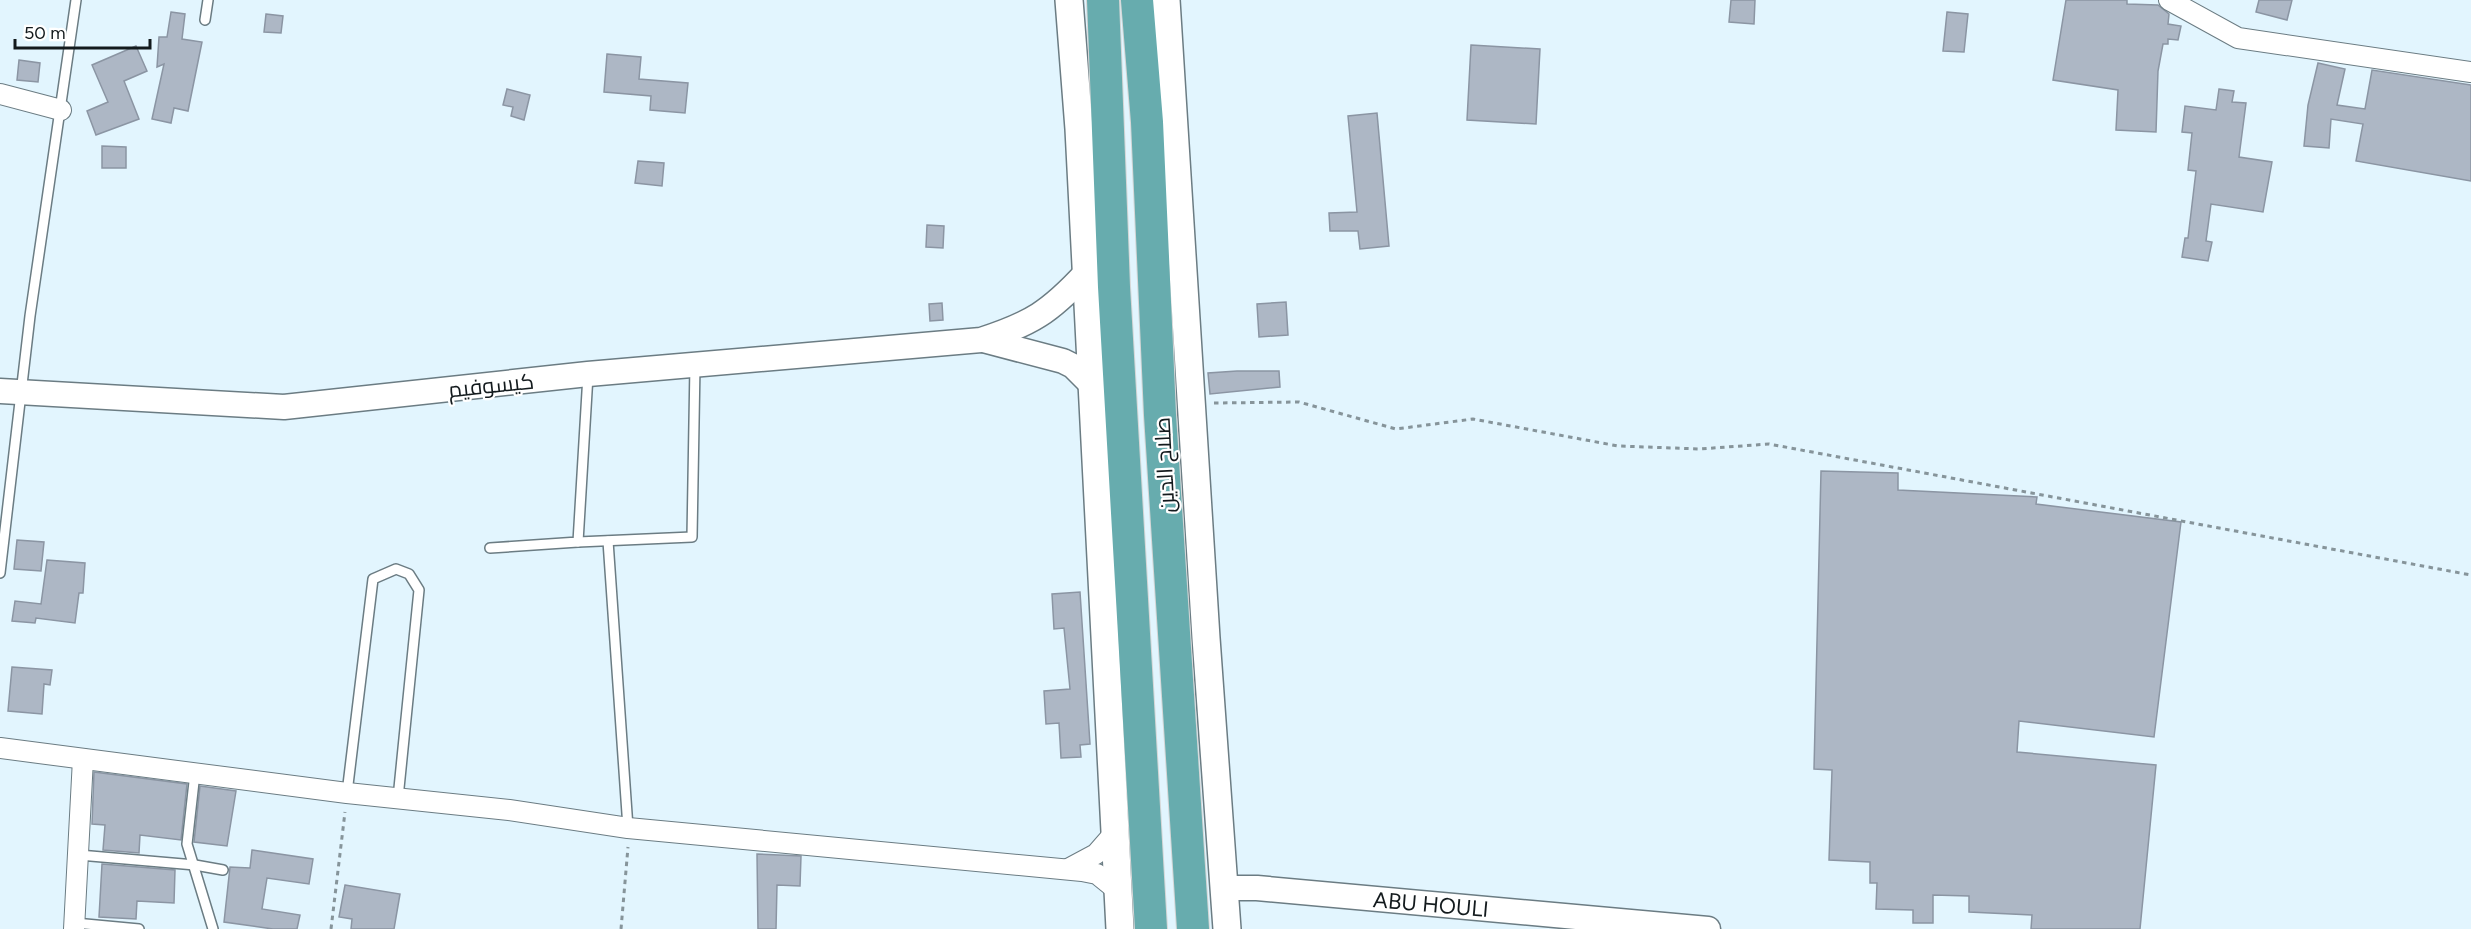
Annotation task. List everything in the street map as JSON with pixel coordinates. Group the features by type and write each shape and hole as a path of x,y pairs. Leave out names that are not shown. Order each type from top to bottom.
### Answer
{"highway":[{"name":"صلاح الدين","path":"1103,0 1114,286 1121,362 1151,929"},
{"name":"صلاح الدين","path":"1137,0 1148,133 1160,415 1193,929"}],"main road":[{"path":"1069,0 1086,273 1107,698 1117,830 1120,929"},
{"path":"1166,0 1227,929"}],"street":[{"path":"2169,0 2238,38 2471,72"},
{"path":"0,94 61,110"},
{"name":"كيسوفيم","path":"10,392 284,407 588,374 981,340 1020,327 1047,312 1086,273"},
{"name":"كيسوفيم","path":"981,340 1063,361 1073,366 1091,384"},
{"path":"0,747 347,793 509,810 628,828 1068,869 1097,874 1118,891"},
{"path":"75,926 83,759"},
{"path":"1068,869 1096,854 1117,830"},
{"name":"ABU HOULI","path":"1226,888 1257,888 1708,929"}],"lane":[{"path":"0,573 10,392 61,110 76,0"},
{"path":"205,20 207,0"},
{"path":"490,548 692,537 695,365"},
{"path":"578,542 588,374"},
{"path":"608,541 628,828"},
{"path":"347,793 373,579 396,569 409,574 418,590 399,798"},
{"path":"195,773 187,844 213,929"},
{"path":"79,855 195,865 223,870"},
{"path":"75,926 139,929"}],"path":[{"path":"1193,408 1219,402 1299,402 1396,429 1473,419 1618,446 1700,450 1769,444 2471,575"},
{"path":"331,929 347,793"},
{"path":"621,929 628,828"}],"building":[{"path":"1731,0 1755,0 1754,24 1729,22"},
{"path":"2066,0 2127,0 2127,4 2158,5 2169,14 2168,24 2181,26 2178,40 2168,39 2168,44 2163,44 2158,71 2156,132 2116,130 2118,90 2053,80"},
{"path":"2259,0 2292,0 2287,20 2256,12"},
{"path":"171,12 185,14 182,39 202,42 188,111 174,108 171,123 152,119 164,64 157,67 159,37 167,37"},
{"path":"1947,12 1968,14 1964,52 1943,51"},
{"path":"266,14 283,16 281,33 264,32"},
{"path":"1471,45 1540,49 1536,124 1467,120"},
{"path":"136,46 147,71 124,81 139,119 96,135 87,111 108,102 92,65"},
{"path":"607,54 641,57 639,79 688,83 685,113 650,110 651,96 604,92"},
{"path":"19,60 40,63 38,82 17,80"},
{"path":"2318,63 2345,69 2337,105 2365,109 2372,70 2471,85 2471,181 2356,161 2363,124 2331,119 2329,148 2304,146 2308,105"},
{"path":"507,89 530,95 524,120 511,116 513,107 503,105"},
{"path":"2219,89 2234,91 2232,102 2246,103 2239,157 2272,162 2263,212 2211,204 2206,241 2212,242 2208,261 2182,257 2185,238 2188,238 2196,171 2188,170 2192,133 2182,132 2185,106 2216,110"},
{"path":"1377,113 1389,246 1360,249 1358,231 1330,231 1329,213 1357,212 1348,116"},
{"path":"102,146 126,147 126,168 102,168"},
{"path":"638,161 664,163 662,186 635,183"},
{"path":"927,225 944,226 943,248 926,247"},
{"path":"1286,302 1288,335 1259,337 1257,304"},
{"path":"942,303 943,320 930,321 929,304"},
{"path":"1279,371 1280,387 1210,394 1208,373"},
{"path":"1821,471 1898,473 1898,490 2037,497 2036,504 2181,522 2154,737 2019,721 2017,752 2156,765 2140,929 2031,929 2032,915 1969,912 1969,896 1933,895 1933,923 1913,923 1913,910 1876,909 1877,883 1870,883 1870,862 1829,860 1832,770 1814,769"},
{"path":"17,540 44,542 41,571 14,569"},
{"path":"47,560 85,563 83,593 79,593 75,623 36,618 35,623 12,621 15,601 41,604"},
{"path":"1080,592 1090,744 1080,745 1081,757 1061,758 1059,723 1046,724 1044,691 1070,689 1064,628 1054,629 1052,594"},
{"path":"12,667 52,670 50,685 44,684 42,714 8,711"},
{"path":"94,772 187,784 181,840 140,835 139,853 103,850 105,825 92,824"},
{"path":"200,786 236,791 227,846 194,842"},
{"path":"252,850 313,859 309,884 267,878 262,909 300,915 297,929 273,929 224,922 230,867 250,868"},
{"path":"757,854 801,856 800,886 777,885 776,929 758,929"},
{"path":"102,864 175,870 174,903 137,901 136,919 99,917"},
{"path":"345,885 400,894 394,929 351,929 352,919 339,917"}]}
